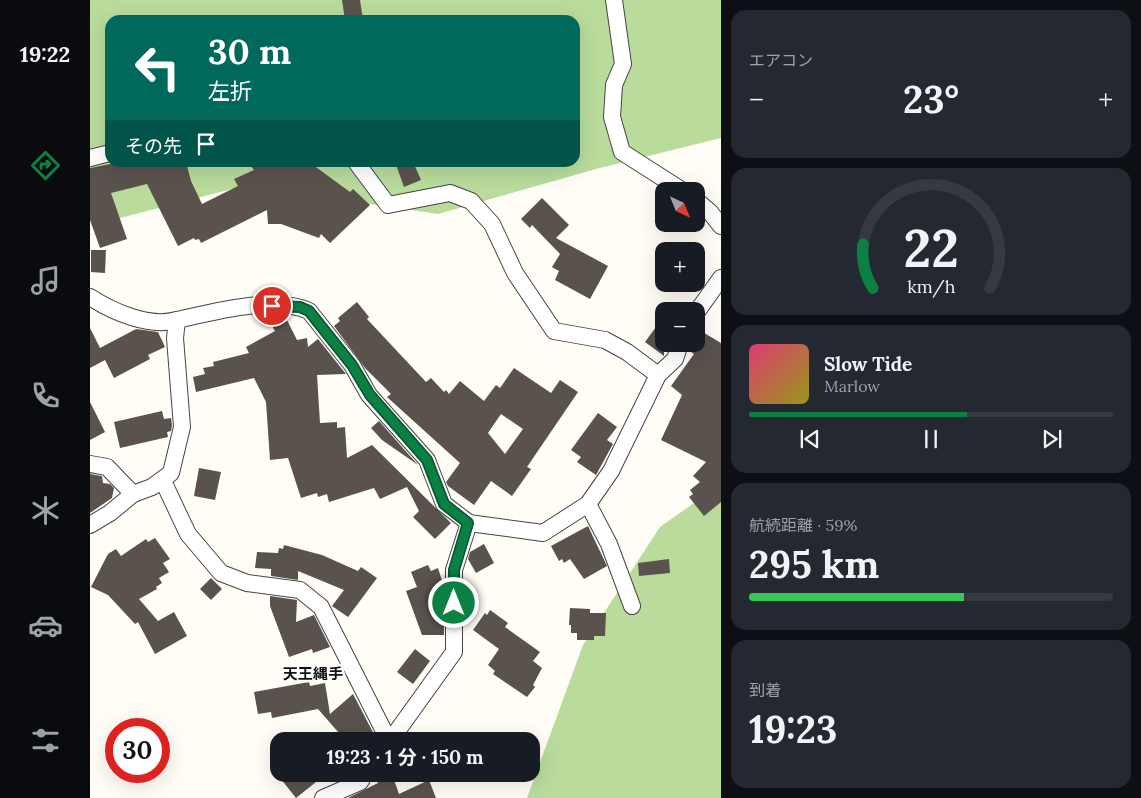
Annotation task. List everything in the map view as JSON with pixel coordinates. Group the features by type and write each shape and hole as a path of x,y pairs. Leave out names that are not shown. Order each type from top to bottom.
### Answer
{"street":[{"path":"614,0 623,64 614,85 612,117 622,152 669,182"},
{"path":"90,158 105,154"},
{"path":"360,167 388,204 450,193 471,200 492,224 515,273 554,332 605,340 627,352 658,375"},
{"path":"705,208 721,226"},
{"path":"704,302 721,278"},
{"path":"90,297 127,317 170,322 229,309 259,305 300,307 309,311 352,365 370,395 427,460 444,504 468,523 543,533 588,504 611,472 658,375 675,359 677,352"},
{"path":"90,525 110,513 133,494 152,487 171,473 182,427 175,338 178,320"},
{"path":"90,464 107,467 133,494"},
{"path":"162,481 188,534 221,573 247,583 300,590 321,607 384,732"},
{"path":"588,504 609,544 632,606"},
{"path":"396,732 454,652 454,570 468,523"},
{"path":"324,798 360,782"}],"green space":[{"path":"90,0 721,0 721,138 596,169 438,214 356,202 270,179 120,218 90,220"},
{"path":"721,484 721,798 527,798 533,782 540,782 540,762 583,645 660,527"}],"building":[{"path":"342,0 360,0 362,15 344,15"},
{"path":"105,165 105,167 187,167 191,181 202,204 238,186 234,179 254,170 252,167 316,167 350,192 353,189 370,205 330,243 321,234 319,238 281,224 268,224 267,210 201,243 199,239 195,240 194,238 178,246 147,184 111,193 127,239 100,248 90,220 90,168"},
{"path":"397,167 415,167 421,180 404,187"},
{"path":"542,198 569,225 556,238 608,266 590,299 555,280 559,271 552,267 560,254 532,225 530,228 521,219"},
{"path":"91,250 106,250 105,273 91,272"},
{"path":"357,302 369,317 367,319 426,382 431,378 444,392 446,390 449,394 460,381 484,401 496,385 500,388 514,368 551,393 560,380 578,392 527,467 531,469 512,496 491,481 474,505 448,486 446,482 460,463 387,397 391,394 365,368 334,326 340,321 338,318","holes":["501,414 523,429 505,454 488,433"]},
{"path":"285,316 297,340 307,338 308,347 318,339 346,374 317,375 320,423 337,422 337,428 345,427 347,458 372,445 451,523 435,539 413,517 419,511 407,487 380,499 374,488 329,502 327,494 318,497 317,493 301,498 288,458 270,460 266,402 254,378 196,392 193,377 205,374 203,368 214,366 213,362 249,353 246,347 275,331 271,324"},
{"path":"90,328 100,348 136,329 158,332 165,347 148,355 150,359 114,378 105,360 90,368"},
{"path":"655,328 655,349 645,342"},
{"path":"705,333 721,343 721,502 704,516 689,497 693,494 690,490 700,482 693,476 706,462 661,440 682,395 671,386 694,354 691,352 705,352"},
{"path":"90,402 105,432 90,440"},
{"path":"162,411 164,419 171,418 172,426 171,431 167,432 168,437 120,448 114,422"},
{"path":"598,413 617,427 607,440 613,444 596,475 577,462 581,457 571,450"},
{"path":"379,421 418,465 382,440 371,428"},
{"path":"199,468 221,472 215,500 194,496"},
{"path":"90,474 102,476 103,483 110,484 114,488 112,498 90,513"},
{"path":"588,526 607,566 584,579 570,559 564,563 562,559 559,561 551,546"},
{"path":"155,538 170,559 163,563 169,572 159,578 162,583 156,587 157,589 139,599 158,621 174,612 187,636 155,654 138,622 135,624 108,595 91,587 108,554 116,549 121,556 146,539 148,542"},
{"path":"484,544 494,563 476,573 468,559 470,552"},
{"path":"284,545 322,555 358,571 361,567 377,578 348,617 332,606 344,590 298,571 298,580 271,576 271,569 255,568 257,552 278,553 279,548 283,549"},
{"path":"669,559 670,573 639,576 638,563"},
{"path":"428,565 431,571 438,568 444,587 444,592 436,595 444,619 444,635 422,635 406,591 417,587 411,572"},
{"path":"211,578 222,589 211,600 200,589"},
{"path":"270,596 297,600 296,622 314,615 330,647 313,653 312,649 289,657 270,606"},
{"path":"570,608 590,609 590,613 606,613 605,636 594,636 594,640 577,640 577,633 571,633 571,625 569,625"},
{"path":"490,610 508,623 505,627 540,652 533,661 542,668 533,685 535,687 527,697 493,674 495,671 488,665 499,649 473,630 485,613 487,615"},
{"path":"415,649 430,661 413,684 397,672"},
{"path":"309,682 310,686 325,683 330,714 353,694 373,732 338,732 318,709 272,718 271,712 258,714 254,692"},
{"path":"283,782 316,782 296,798"},
{"path":"395,782 399,794 425,782 430,782 436,798 348,798 378,783"}],"district":[{"name":"天王縄手","path":"313,673"}],"route":[{"path":"272,306 300,307 309,311 352,365 370,395 427,460 444,504 468,523 454,570 454,603"}]}
